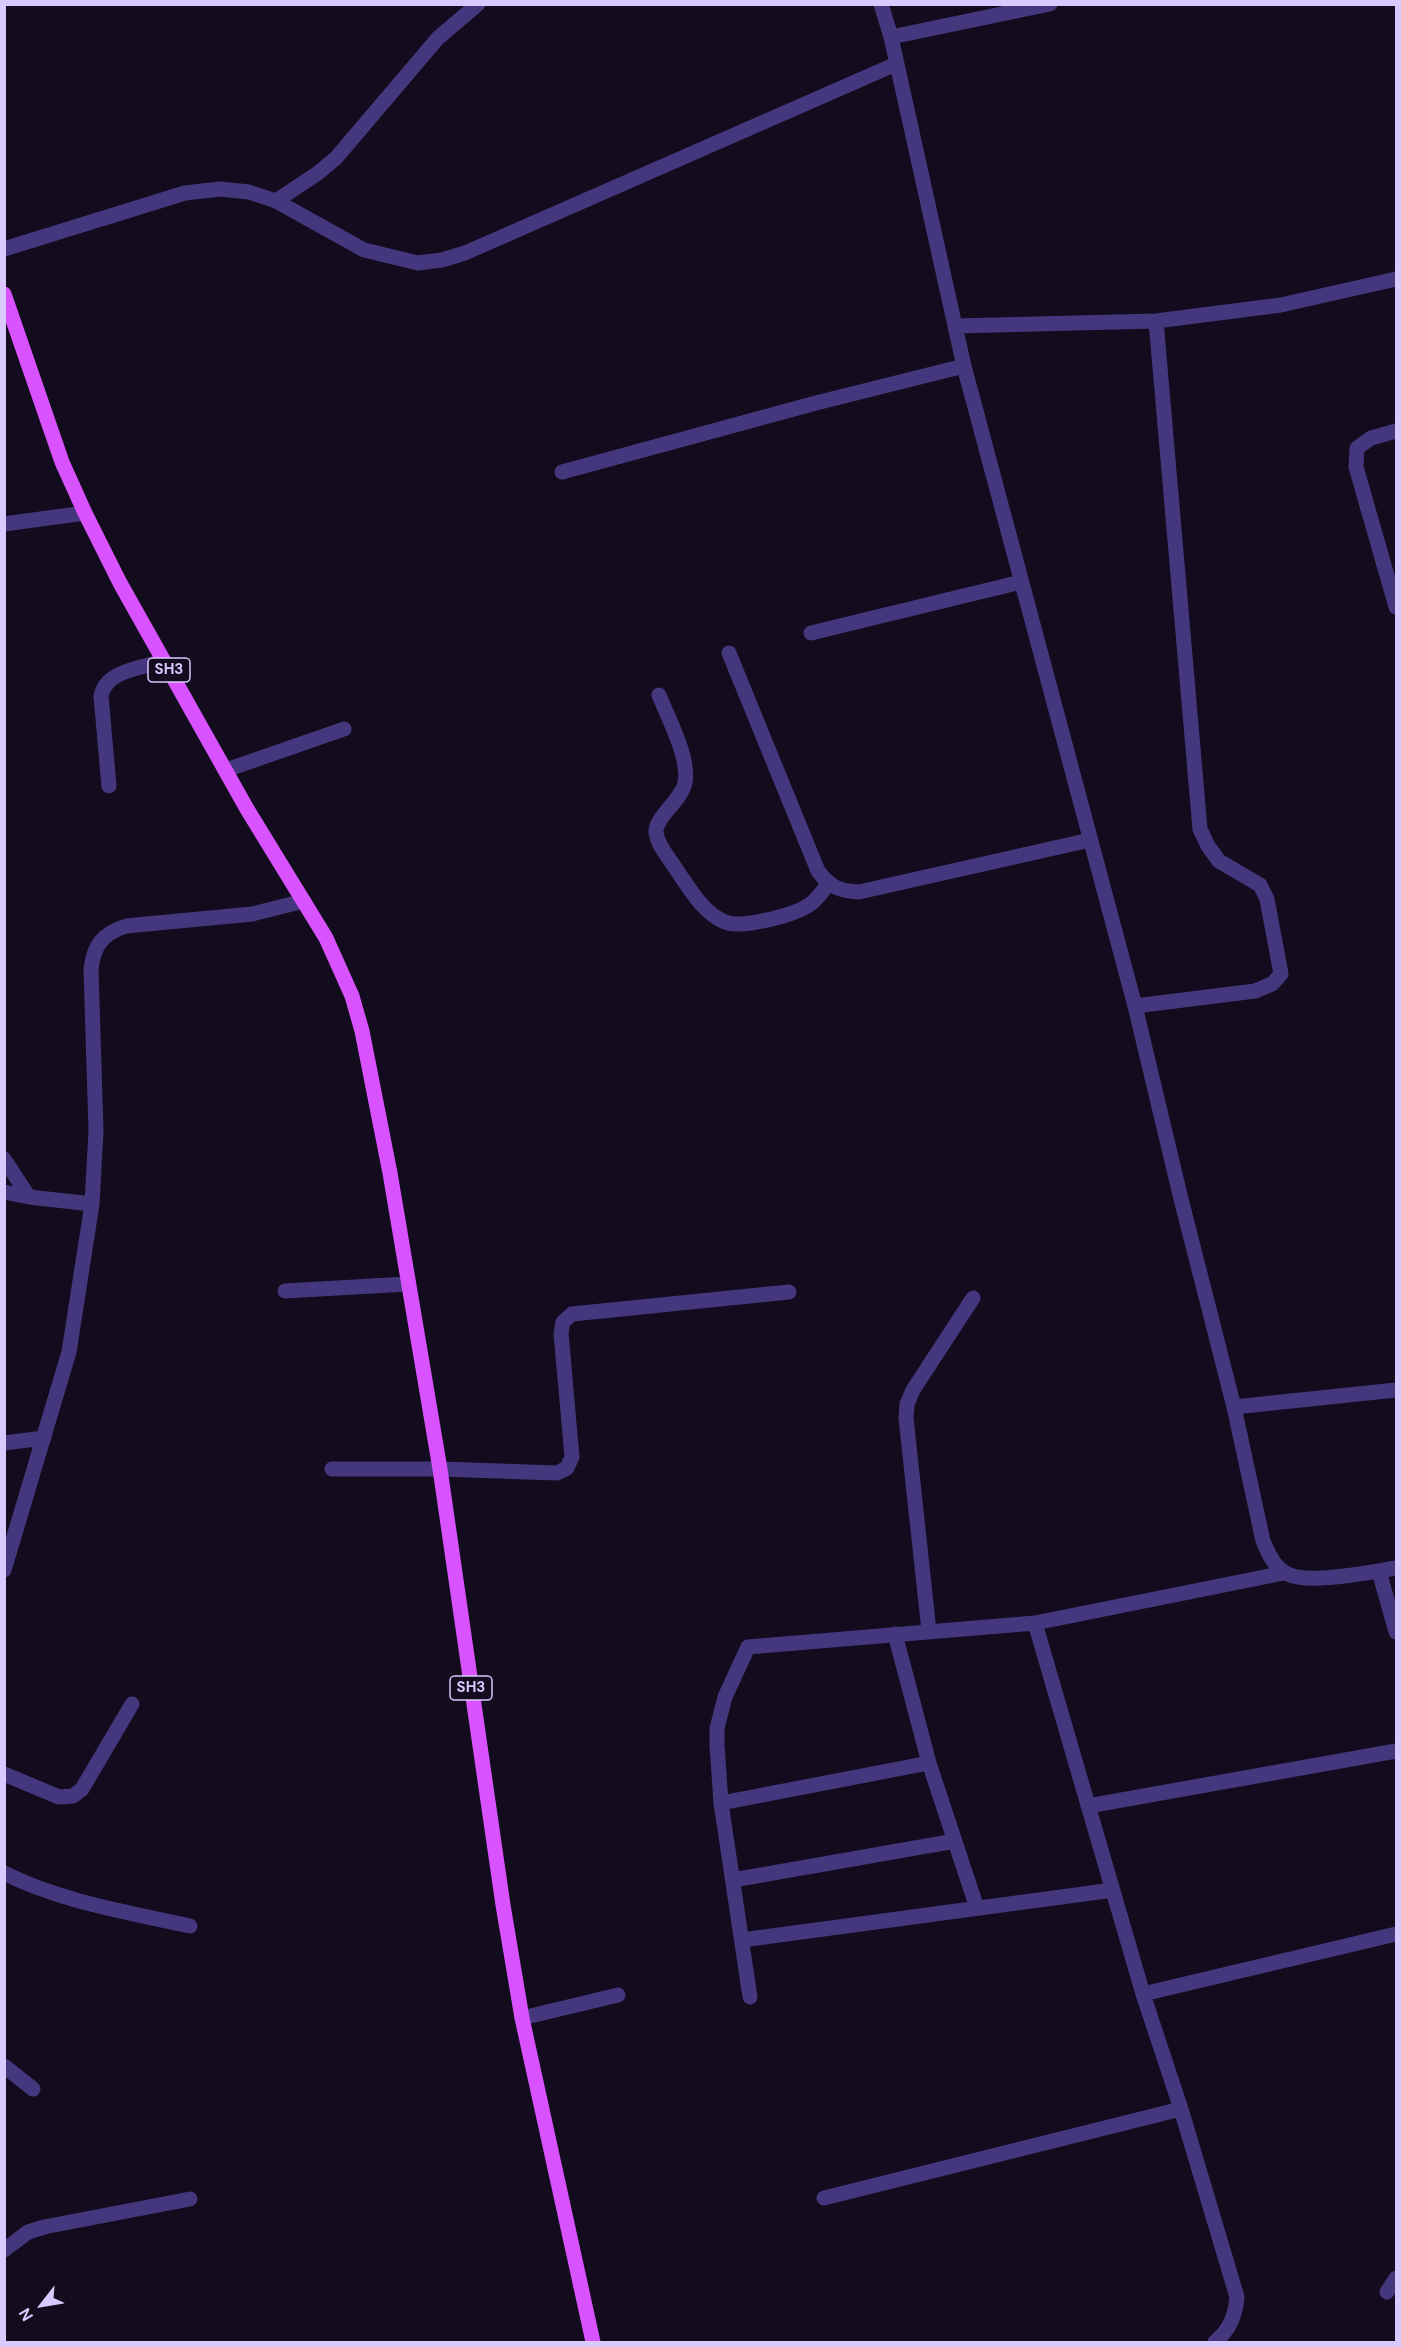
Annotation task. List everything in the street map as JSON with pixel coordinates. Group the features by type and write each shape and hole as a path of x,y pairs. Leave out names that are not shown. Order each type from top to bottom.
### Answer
{"main road":[{"name":"SH3","path":"4,294 62,462 120,584 247,809 326,938 352,996 362,1031 390,1173 440,1469 503,1905 522,2018 592,2343"}],"street":[{"path":"276,201 336,158 438,38 478,4"},
{"path":"880,4 891,37 964,366 1135,1006 1234,1407 1263,1541 1270,1557 1284,1573"},
{"path":"891,37 1050,4"},
{"path":"4,249 185,193 220,189 249,192 276,201 364,250 418,263 442,260 465,253 896,64"},
{"path":"955,326 1156,321 1281,305 1396,279"},
{"path":"1135,1006 1256,991 1272,984 1281,974 1267,899 1260,885 1219,861 1208,846 1200,829 1156,321"},
{"path":"562,472 816,403 964,366"},
{"path":"1396,431 1371,438 1357,448 1356,467 1396,608"},
{"path":"4,524 85,513"},
{"path":"811,633 1022,582"},
{"path":"729,653 818,871 828,885 841,892 859,892 1090,840"},
{"path":"109,786 103,687 118,675 164,661"},
{"path":"659,695 680,748 685,768 685,782 680,798 657,824 655,832 658,842 690,890 708,912 726,923 741,925 802,909 812,904 828,885"},
{"path":"226,770 344,729"},
{"path":"4,1570 69,1352 92,1204 96,1131 91,969 93,952 102,939 113,930 126,926 252,914 304,901"},
{"path":"4,1159 29,1197"},
{"path":"4,1192 92,1204"},
{"path":"285,1291 407,1284"},
{"path":"332,1469 440,1469 557,1473 567,1468 572,1457 561,1333 563,1322 572,1314 789,1292"},
{"path":"929,1631 906,1418 907,1404 913,1390 973,1298"},
{"path":"1234,1407 1396,1390"},
{"path":"4,1443 44,1438"},
{"path":"750,1997 721,1803 717,1728 725,1697 748,1647 1035,1623 1284,1573 1310,1579 1396,1568"},
{"path":"1379,1571 1396,1632"},
{"path":"1035,1623 1143,1994 1181,2109 1237,2297 1235,2314 1228,2331 1215,2343"},
{"path":"895,1634 929,1763 977,1908"},
{"path":"4,1774 59,1797 73,1796 82,1789 132,1704"},
{"path":"1088,1806 1396,1751"},
{"path":"721,1803 929,1763"},
{"path":"733,1880 955,1841"},
{"path":"4,1873 66,1898 190,1926"},
{"path":"742,1940 1113,1890"},
{"path":"1143,1994 1396,1934"},
{"path":"522,2018 618,1995"},
{"path":"4,2066 33,2089"},
{"path":"824,2198 1181,2109"},
{"path":"4,2250 28,2232 190,2199"},
{"path":"1388,2292 1396,2278"}]}
